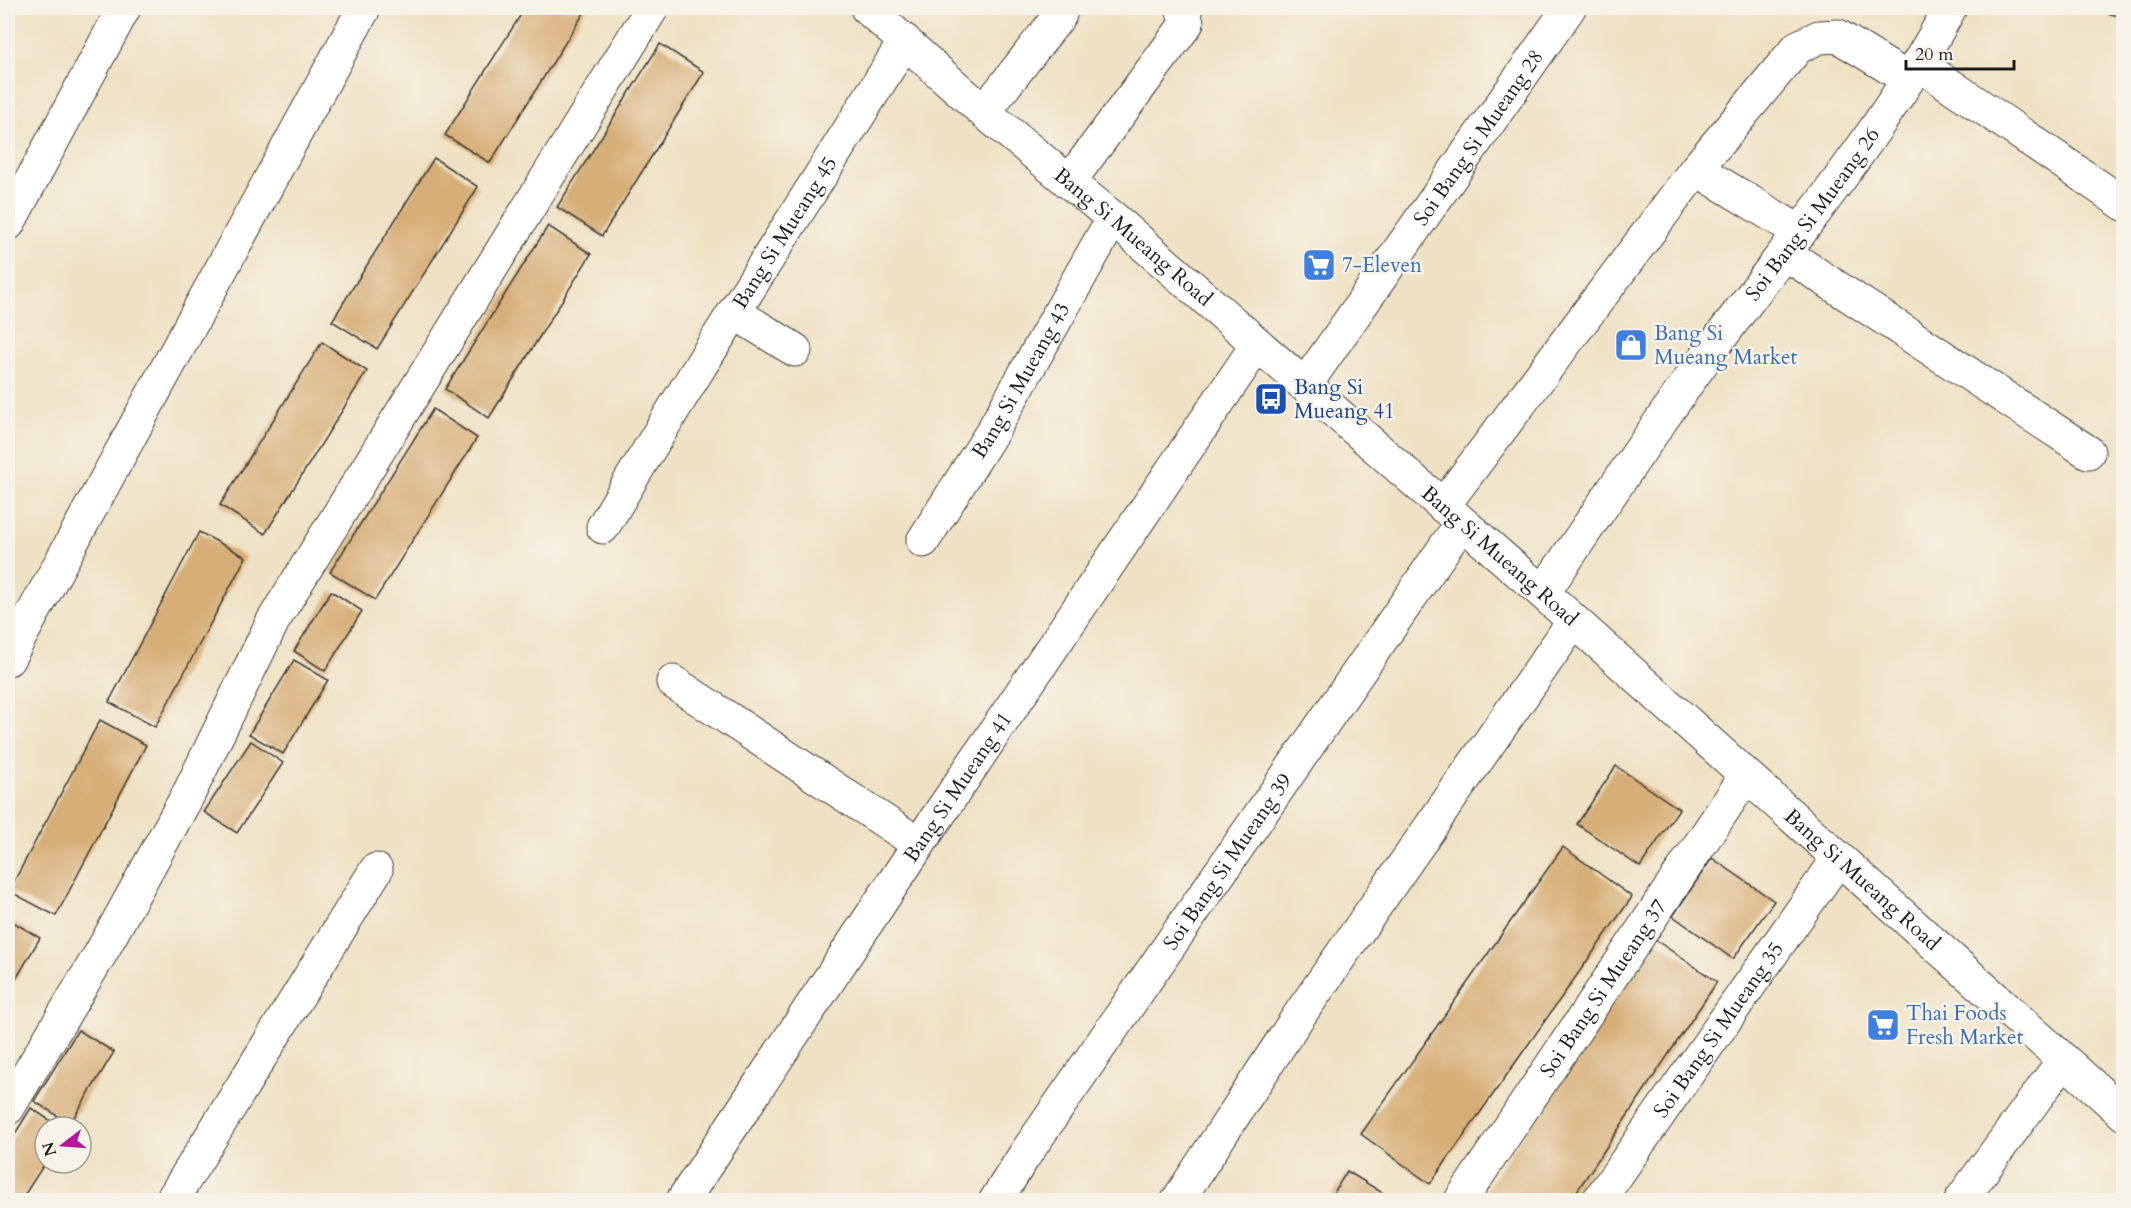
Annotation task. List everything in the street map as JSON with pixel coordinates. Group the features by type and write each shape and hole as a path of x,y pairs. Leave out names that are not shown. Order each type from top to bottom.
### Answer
{"street":[{"path":"8,225 124,8"},
{"path":"8,659 364,8"},
{"path":"8,1108 102,951 189,793 273,621 652,8"},
{"name":"Bang Si Mueang Road","path":"867,8 984,112 1113,218 1543,593 2124,1114"},
{"path":"984,112 1060,15 1061,8"},
{"path":"1069,182 1186,23 1182,8"},
{"name":"Soi Bang Si Mueang 28","path":"1305,385 1569,8"},
{"name":"Soi Bang Si Mueang 26","path":"1543,593 1706,357 1793,243 1914,72 1950,8"},
{"name":"Soi Bang Si Mueang 39","path":"996,1200 1452,515 1696,169 1798,47 1819,37 1838,36 1914,72 2124,204"},
{"name":"Bang Si Mueang 45","path":"603,527 664,422 905,41"},
{"path":"1696,169 1793,243 2088,452"},
{"name":"Bang Si Mueang 43","path":"923,541 992,432 1113,218"},
{"path":"735,313 795,350"},
{"name":"Bang Si Mueang 41","path":"683,1200 919,844 1257,345"},
{"path":"1178,1200 1298,1017 1574,621"},
{"path":"673,682 919,844"},
{"name":"Soi Bang Si Mueang 37","path":"1461,1200 1746,776"},
{"name":"Soi Bang Si Mueang 35","path":"1599,1200 1838,859"},
{"path":"172,1200 376,870"},
{"path":"1961,1200 2063,1060"}],"building":[{"path":"525,8 587,8 490,163 445,135"},
{"path":"2102,8 2124,8 2124,17 2101,12"},
{"path":"660,44 704,72 602,236 557,207"},
{"path":"434,158 478,187 377,349 332,321"},
{"path":"548,226 591,254 489,418 445,389"},
{"path":"322,342 367,371 265,534 220,505"},
{"path":"433,409 477,438 375,600 330,572"},
{"path":"199,532 246,557 155,727 109,702"},
{"path":"331,591 362,611 325,671 294,651"},
{"path":"294,660 328,680 283,754 249,734"},
{"path":"100,720 146,745 56,916 9,891"},
{"path":"251,741 283,763 237,833 204,812"},
{"path":"1616,766 1679,809 1640,867 1577,824"},
{"path":"1563,847 1632,897 1430,1184 1361,1134"},
{"path":"1712,858 1774,901 1733,959 1673,916"},
{"path":"8,919 40,938 8,993"},
{"path":"1654,939 1717,982 1571,1200 1479,1200"},
{"path":"78,1030 114,1052 76,1115 56,1115 34,1101"},
{"path":"31,1108 42,1115 33,1115 33,1175 37,1175 21,1200 9,1200 8,1145"},
{"path":"1347,1171 1394,1200 1329,1200"}],"place":[{"name":"7-Eleven","path":"1319,265"},
{"name":"Bang Si Mueang Market","path":"1631,345"},
{"name":"Bang Si Mueang 41","path":"1271,399"},
{"name":"Thai Foods Fresh Market","path":"1883,1025"}]}
